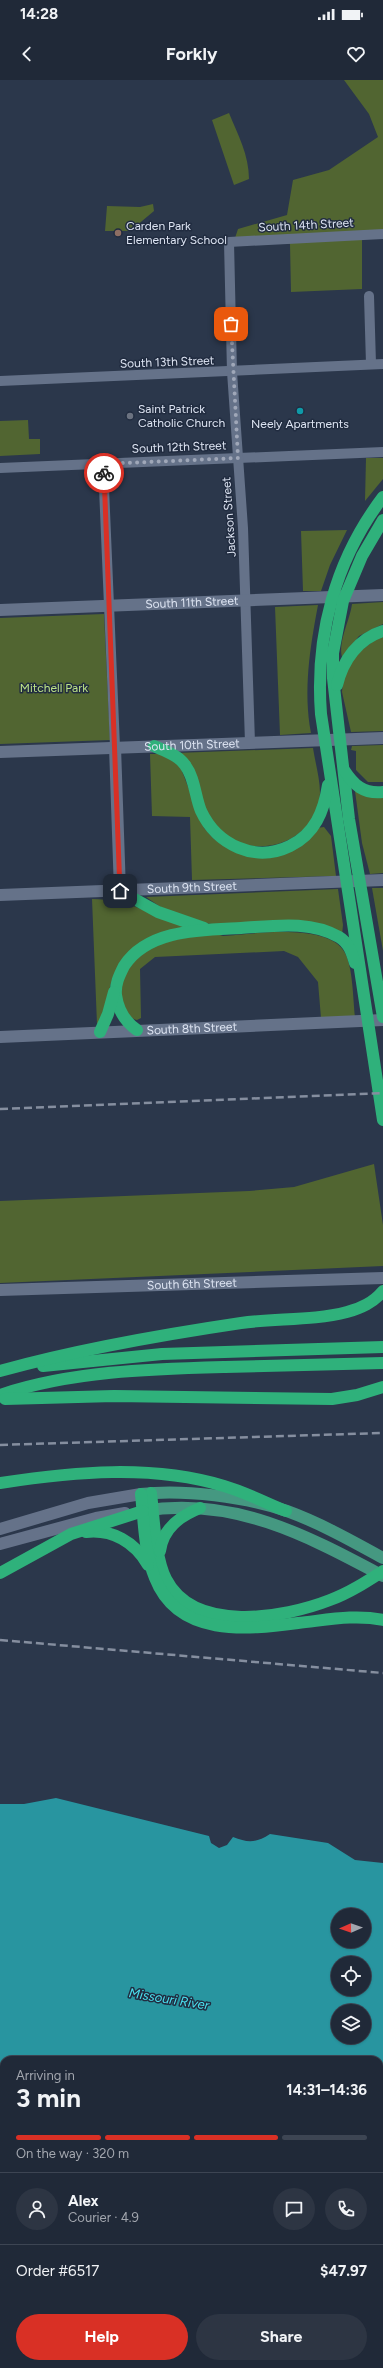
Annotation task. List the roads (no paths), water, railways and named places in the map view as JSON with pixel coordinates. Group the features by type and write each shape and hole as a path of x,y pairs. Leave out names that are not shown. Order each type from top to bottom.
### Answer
{"highway":[{"path":"383,498 348,554 337,579 324,630 320,680 321,714 342,854 353,912 383,1120"},
{"path":"383,520 375,531 351,581 343,602 333,653 335,713 342,768 355,853 367,912 383,1019"},
{"path":"334,696 339,675 352,653 368,638 383,631"},
{"path":"154,746 174,755 185,764 201,810 216,834 233,846 254,852 265,853 286,848 306,836 314,826 325,804 330,771"},
{"path":"342,768 352,782 361,789 369,792 383,792"},
{"path":"120,891 173,918 191,925 216,929"},
{"path":"100,1032 108,1014 116,986 126,964 134,955 148,945 174,935 216,929 296,925 333,934 347,944 351,951 364,994"},
{"path":"116,986 122,1014 129,1025 137,1030"},
{"path":"379,994 383,1008"},
{"path":"0,1371 71,1353 164,1335 243,1322 288,1318 318,1318 361,1308 377,1298 383,1291"},
{"path":"0,1375 41,1366 162,1354 383,1347"},
{"path":"0,1396 62,1381 104,1374 158,1369 383,1363"},
{"path":"0,1400 59,1396 332,1400 357,1395 383,1387"},
{"path":"0,1483 95,1472 153,1473 196,1479 225,1486 286,1511"},
{"path":"146,1493 148,1510 166,1579 178,1595 196,1608 219,1615 287,1619 351,1617 383,1620"},
{"path":"160,1558 161,1542 171,1525 185,1514 200,1508"},
{"path":"1,1573 71,1534 148,1510"},
{"path":"148,1510 146,1547 155,1578"},
{"path":"71,1534 95,1531 113,1534 128,1542 142,1554 165,1598 191,1619 209,1624 230,1626 287,1619 330,1600 383,1571"}],"main road":[{"name":"South 11th Street","path":"0,610 246,602 383,595"},
{"name":"South 10th Street","path":"0,752 383,738"},
{"path":"116,747 120,891"},
{"name":"South 9th Street","path":"0,895 383,880"},
{"name":"South 8th Street","path":"0,1036 383,1019"},
{"name":"South 6th Street","path":"0,1290 383,1278"},
{"path":"0,1529 88,1503 146,1493 192,1493 232,1498 286,1511 334,1532 383,1558"},
{"path":"0,1544 96,1518 148,1510 200,1508 253,1517 279,1525 313,1539 383,1576"}],"street":[{"name":"South 14th Street","path":"229,242 383,234"},
{"name":"Jackson Street","path":"229,242 232,372 246,602 250,743"},
{"path":"369,296 370,364"},
{"name":"South 13th Street","path":"0,381 232,372 383,364"},
{"name":"South 12th Street","path":"0,468 383,452"},
{"path":"103,464 116,747"}],"water":[{"name":"Missouri River","path":"56,1798 209,1836 211,1843 219,1848 227,1845 233,1837 252,1841 270,1834 328,1843 355,1860 383,1863 383,2056 0,2056 0,1804 24,1804"}],"railway":[{"path":"0,1109 383,1093"},
{"path":"0,1445 383,1433"},
{"path":"0,1640 383,1673"}],"place":[{"name":"Carden Park Elementary School","path":"118,233"},
{"name":"Neely Apartments","path":"300,411"},
{"name":"Saint Patrick Catholic Church","path":"130,416"}],"park label":[{"name":"Mitchell Park","path":"54,688"}]}
